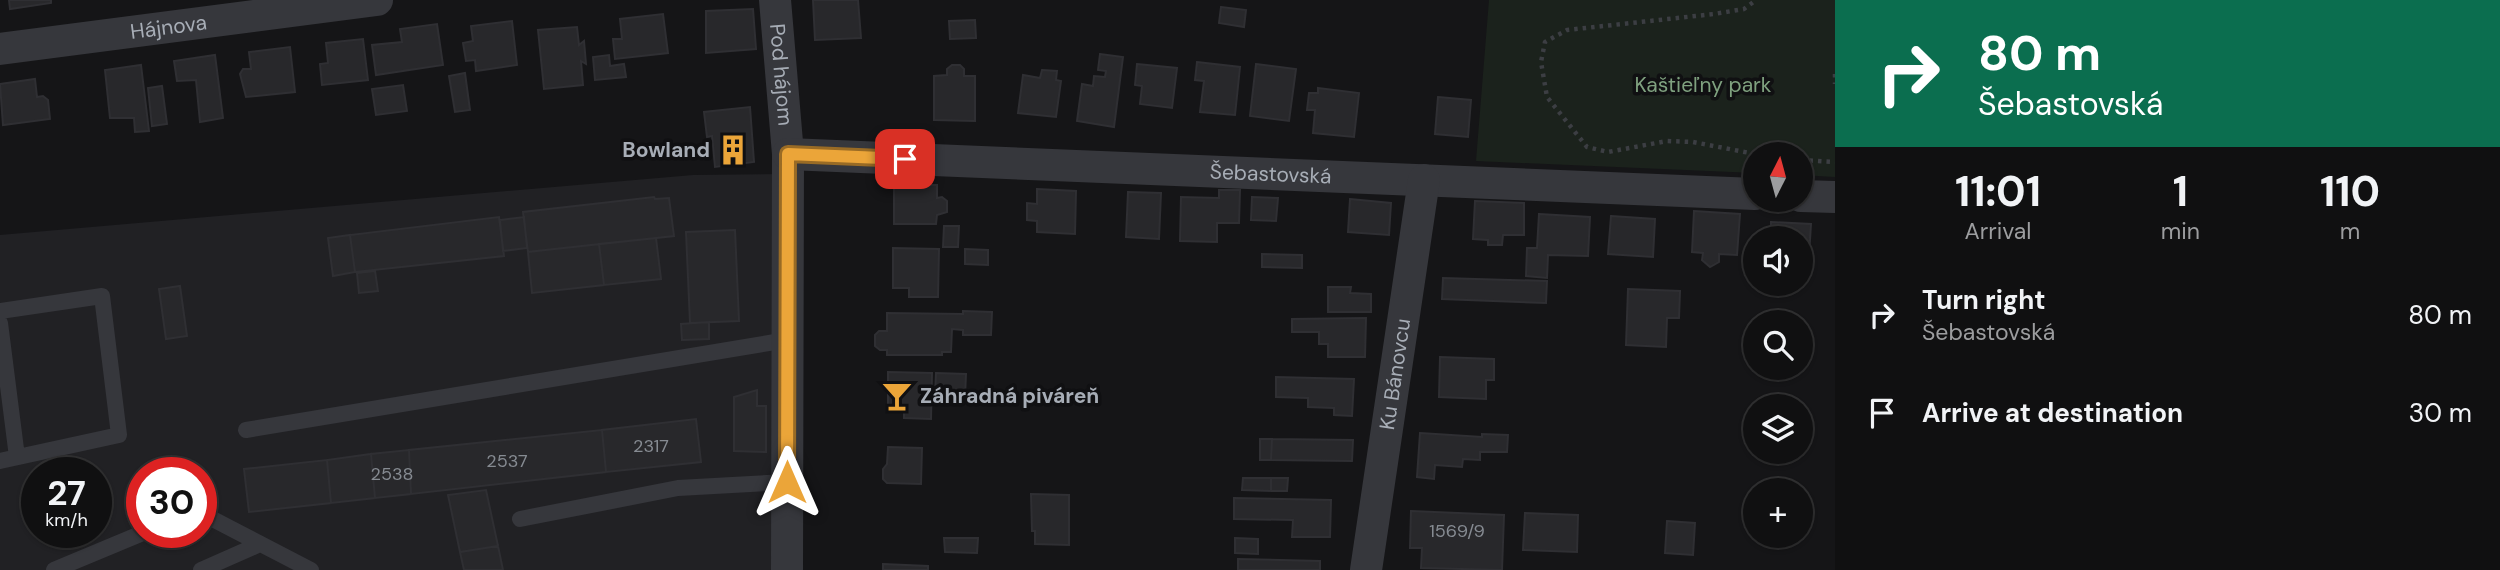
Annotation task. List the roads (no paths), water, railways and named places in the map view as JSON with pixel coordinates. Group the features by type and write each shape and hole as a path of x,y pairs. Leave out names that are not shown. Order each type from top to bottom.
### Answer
{"street":[{"name":"Hájnova","path":"0,49 217,10 377,0"},
{"name":"Pod hájom","path":"775,0 788,154 786,570"},
{"name":"Šebastovská","path":"788,154 1743,193"},
{"name":"Ku Bánovcu","path":"1366,570 1424,180"},
{"path":"1813,196 1835,197"}],"lane":[{"path":"0,311 102,296 119,435 0,461"},
{"path":"0,323 17,457"},
{"path":"246,430 787,340"},
{"path":"520,519 678,488 787,482"},
{"path":"217,521 311,570"},
{"path":"54,570 126,540"},
{"path":"201,570 260,544"}],"place":[{"name":"Bowland","path":"733,150"},
{"name":"Záhradná piváreň","path":"897,396"}],"park label":[{"name":"Kaštieľny park","path":"1703,85"}]}
